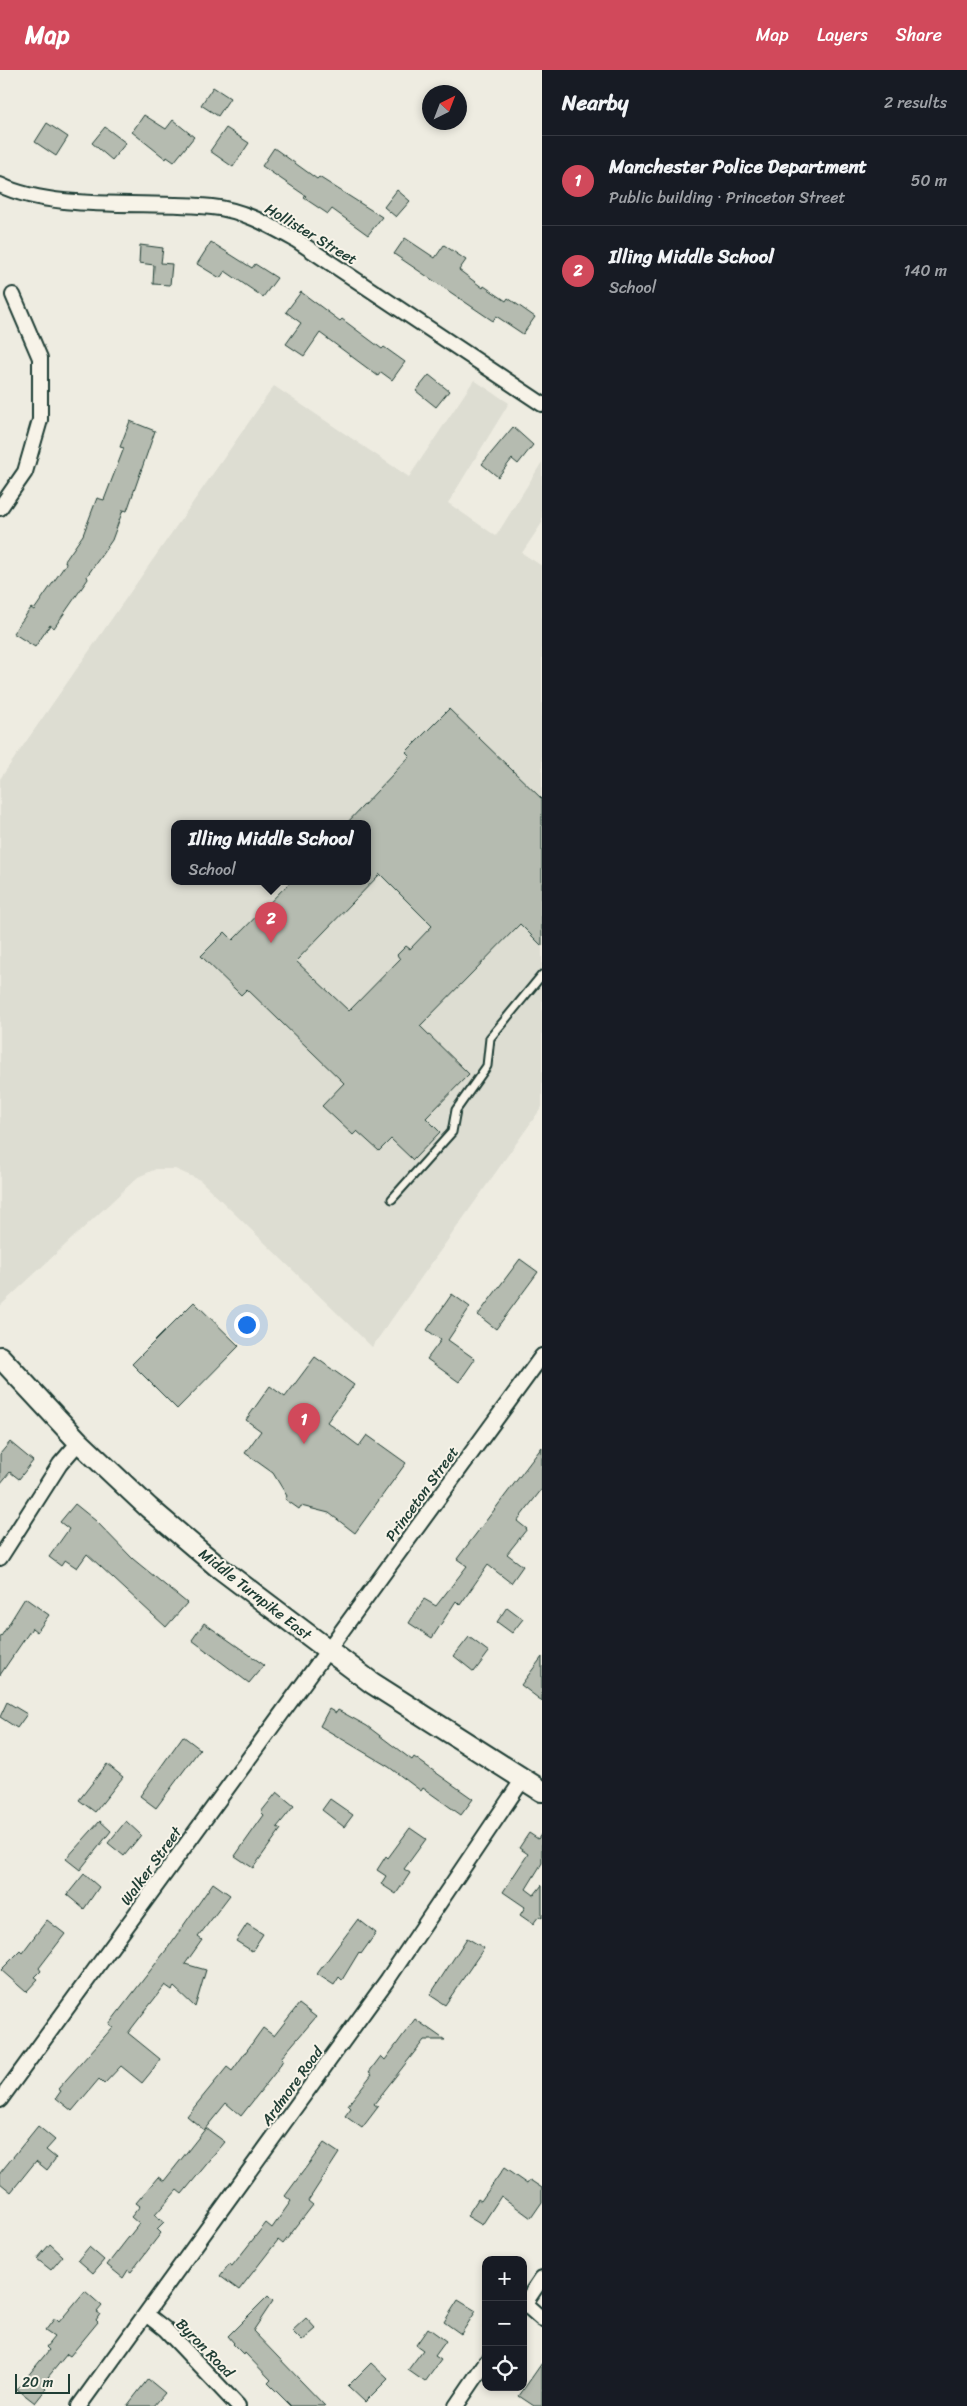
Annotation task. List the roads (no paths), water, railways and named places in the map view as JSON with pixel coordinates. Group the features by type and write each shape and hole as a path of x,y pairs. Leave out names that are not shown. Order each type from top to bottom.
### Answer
{"main road":[{"name":"Middle Turnpike East","path":"0,1357 79,1442 149,1508 217,1566 372,1683 542,1791"}],"street":[{"name":"Hollister Street","path":"0,185 18,194 61,200 213,207 259,218 296,240 542,404"},
{"path":"0,508 25,472 40,420 40,358 13,295"},
{"name":"Princeton Street","path":"328,1651 542,1356"},
{"path":"0,1558 60,1464 79,1442"},
{"name":"Walker Street","path":"0,2100 328,1651"},
{"name":"Ardmore Road","path":"79,2406 388,1979 523,1779"},
{"path":"527,2301 542,2278"},
{"path":"527,2308 542,2320"},
{"name":"Byron Road","path":"146,2314 165,2329 238,2406"},
{"path":"456,2406 482,2368"}],"lane":[{"path":"392,1198 452,1132 456,1110 487,1066 490,1038 542,975"}],"place":[{"name":"Illing Middle School","path":"271,943"},
{"name":"Manchester Police Department","path":"304,1444"}]}
